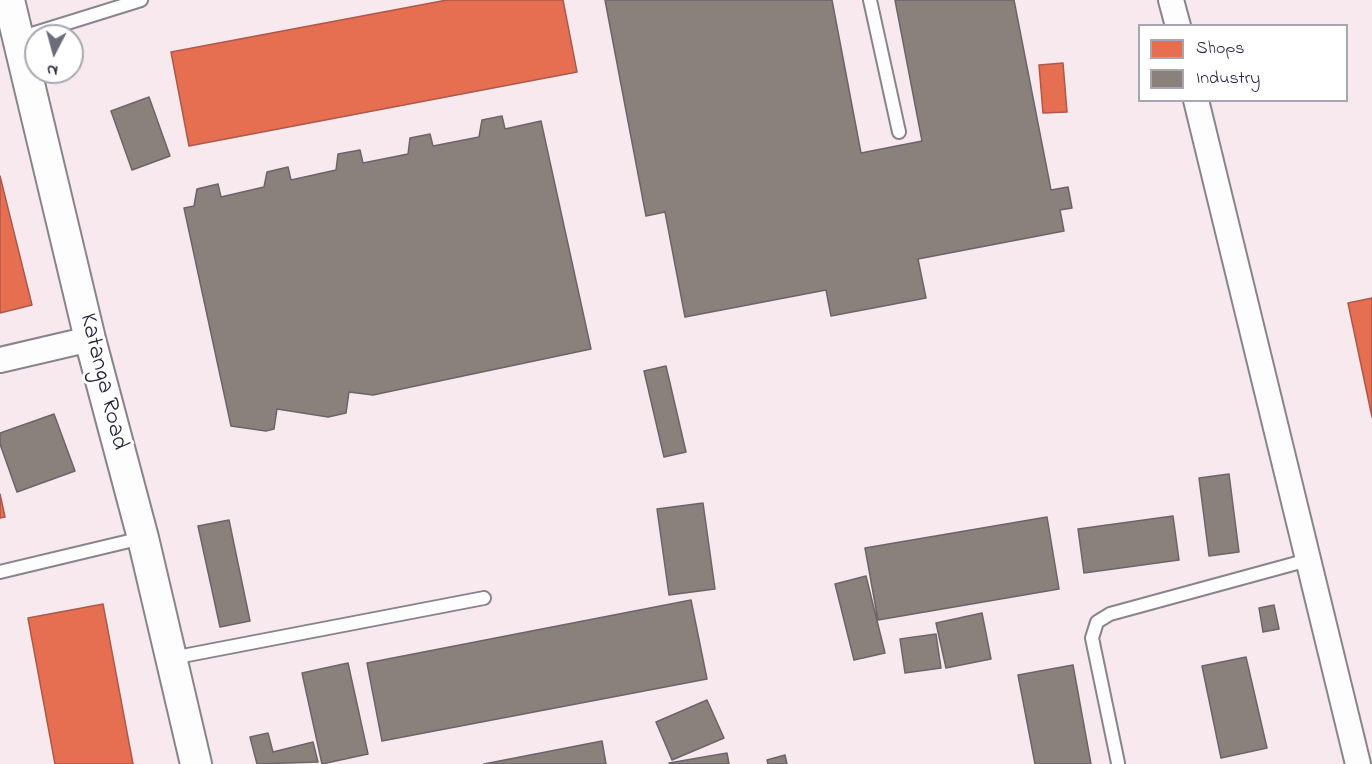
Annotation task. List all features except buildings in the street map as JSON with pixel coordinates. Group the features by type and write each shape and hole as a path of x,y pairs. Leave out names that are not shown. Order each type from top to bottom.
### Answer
{"street":[{"name":"Katanga Road","path":"9,0 90,339 172,658 196,764"},
{"path":"1171,0 1177,24"},
{"path":"1196,102 1358,764"},
{"path":"0,360 90,339"}],"lane":[{"path":"19,38 141,0"},
{"path":"870,0 899,132"},
{"path":"0,572 142,538"},
{"path":"1118,763 1092,639 1097,622 1110,614 1308,560"},
{"path":"172,658 484,598"}],"shaded area":[{"path":"0,0 1372,0 1372,764 0,764"}]}
